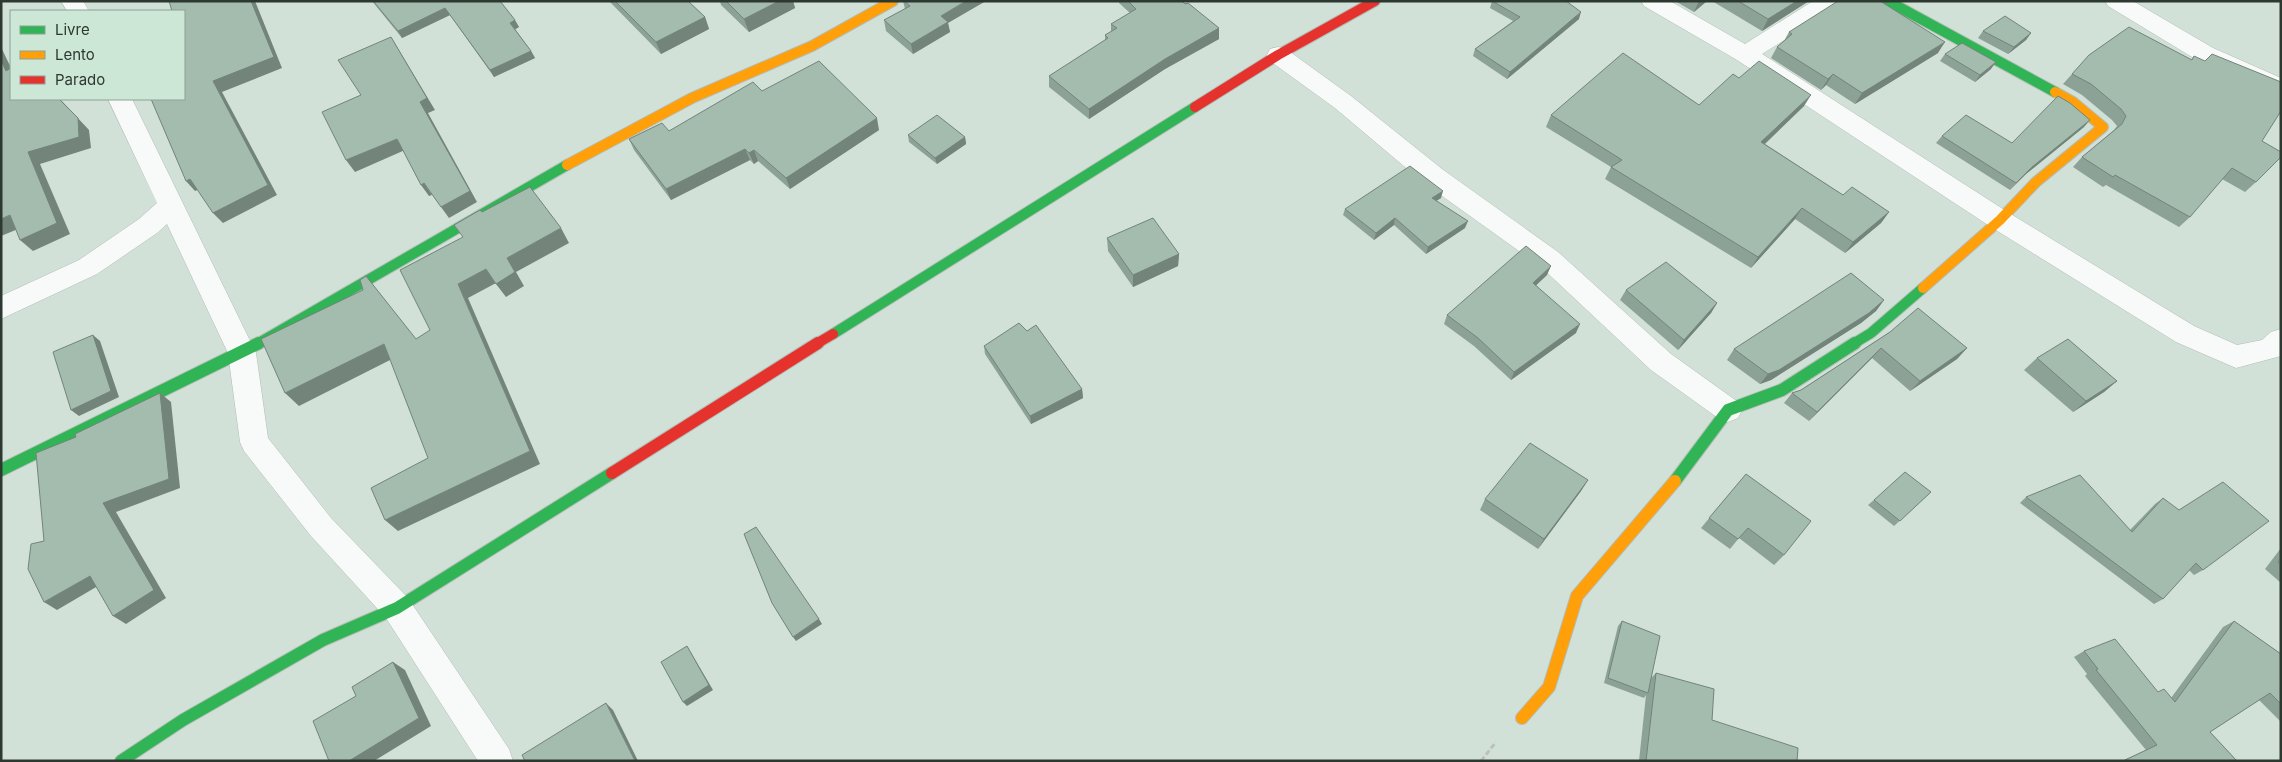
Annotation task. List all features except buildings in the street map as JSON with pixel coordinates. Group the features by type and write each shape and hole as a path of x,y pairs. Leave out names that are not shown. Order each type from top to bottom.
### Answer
{"street":[{"path":"1,470 242,353 560,168 692,98 812,46 893,1"},
{"path":"122,761 183,720 323,640 397,608 1278,55 1375,1"},
{"path":"1652,1 1745,54 2000,220 2185,334 2236,357 2270,349 2281,340"},
{"path":"1745,54 1830,1"},
{"path":"1522,718 1549,687 1577,596 1684,470 1728,410 1782,390 1871,333 2000,220 2036,182 2102,127 2073,102 1888,1"},
{"path":"2116,1 2205,54 2281,88"},
{"path":"1278,55 1343,102 1433,176 1549,259 1661,362 1728,410"},
{"path":"120,100 242,353 254,442 321,527 397,608 497,761"},
{"path":"1,308 88,267 148,226 170,206"}],"traffic: fast":[{"path":"1888,1 2055,92"},
{"path":"833,334 1195,107"},
{"path":"1,470 242,353 567,165"},
{"path":"1675,481 1728,410 1782,390 1871,333 1923,288"},
{"path":"121,761 183,720 323,640 397,608 612,473"}],"traffic: slow":[{"path":"567,165 692,98 812,46 893,1"},
{"path":"1923,288 2000,220 2036,182 2103,127 2073,102 2055,92"},
{"path":"1522,718 1549,687 1577,596 1675,481"}],"traffic: jam":[{"path":"1195,107 1278,55 1375,1"},
{"path":"612,473 833,334"}]}
